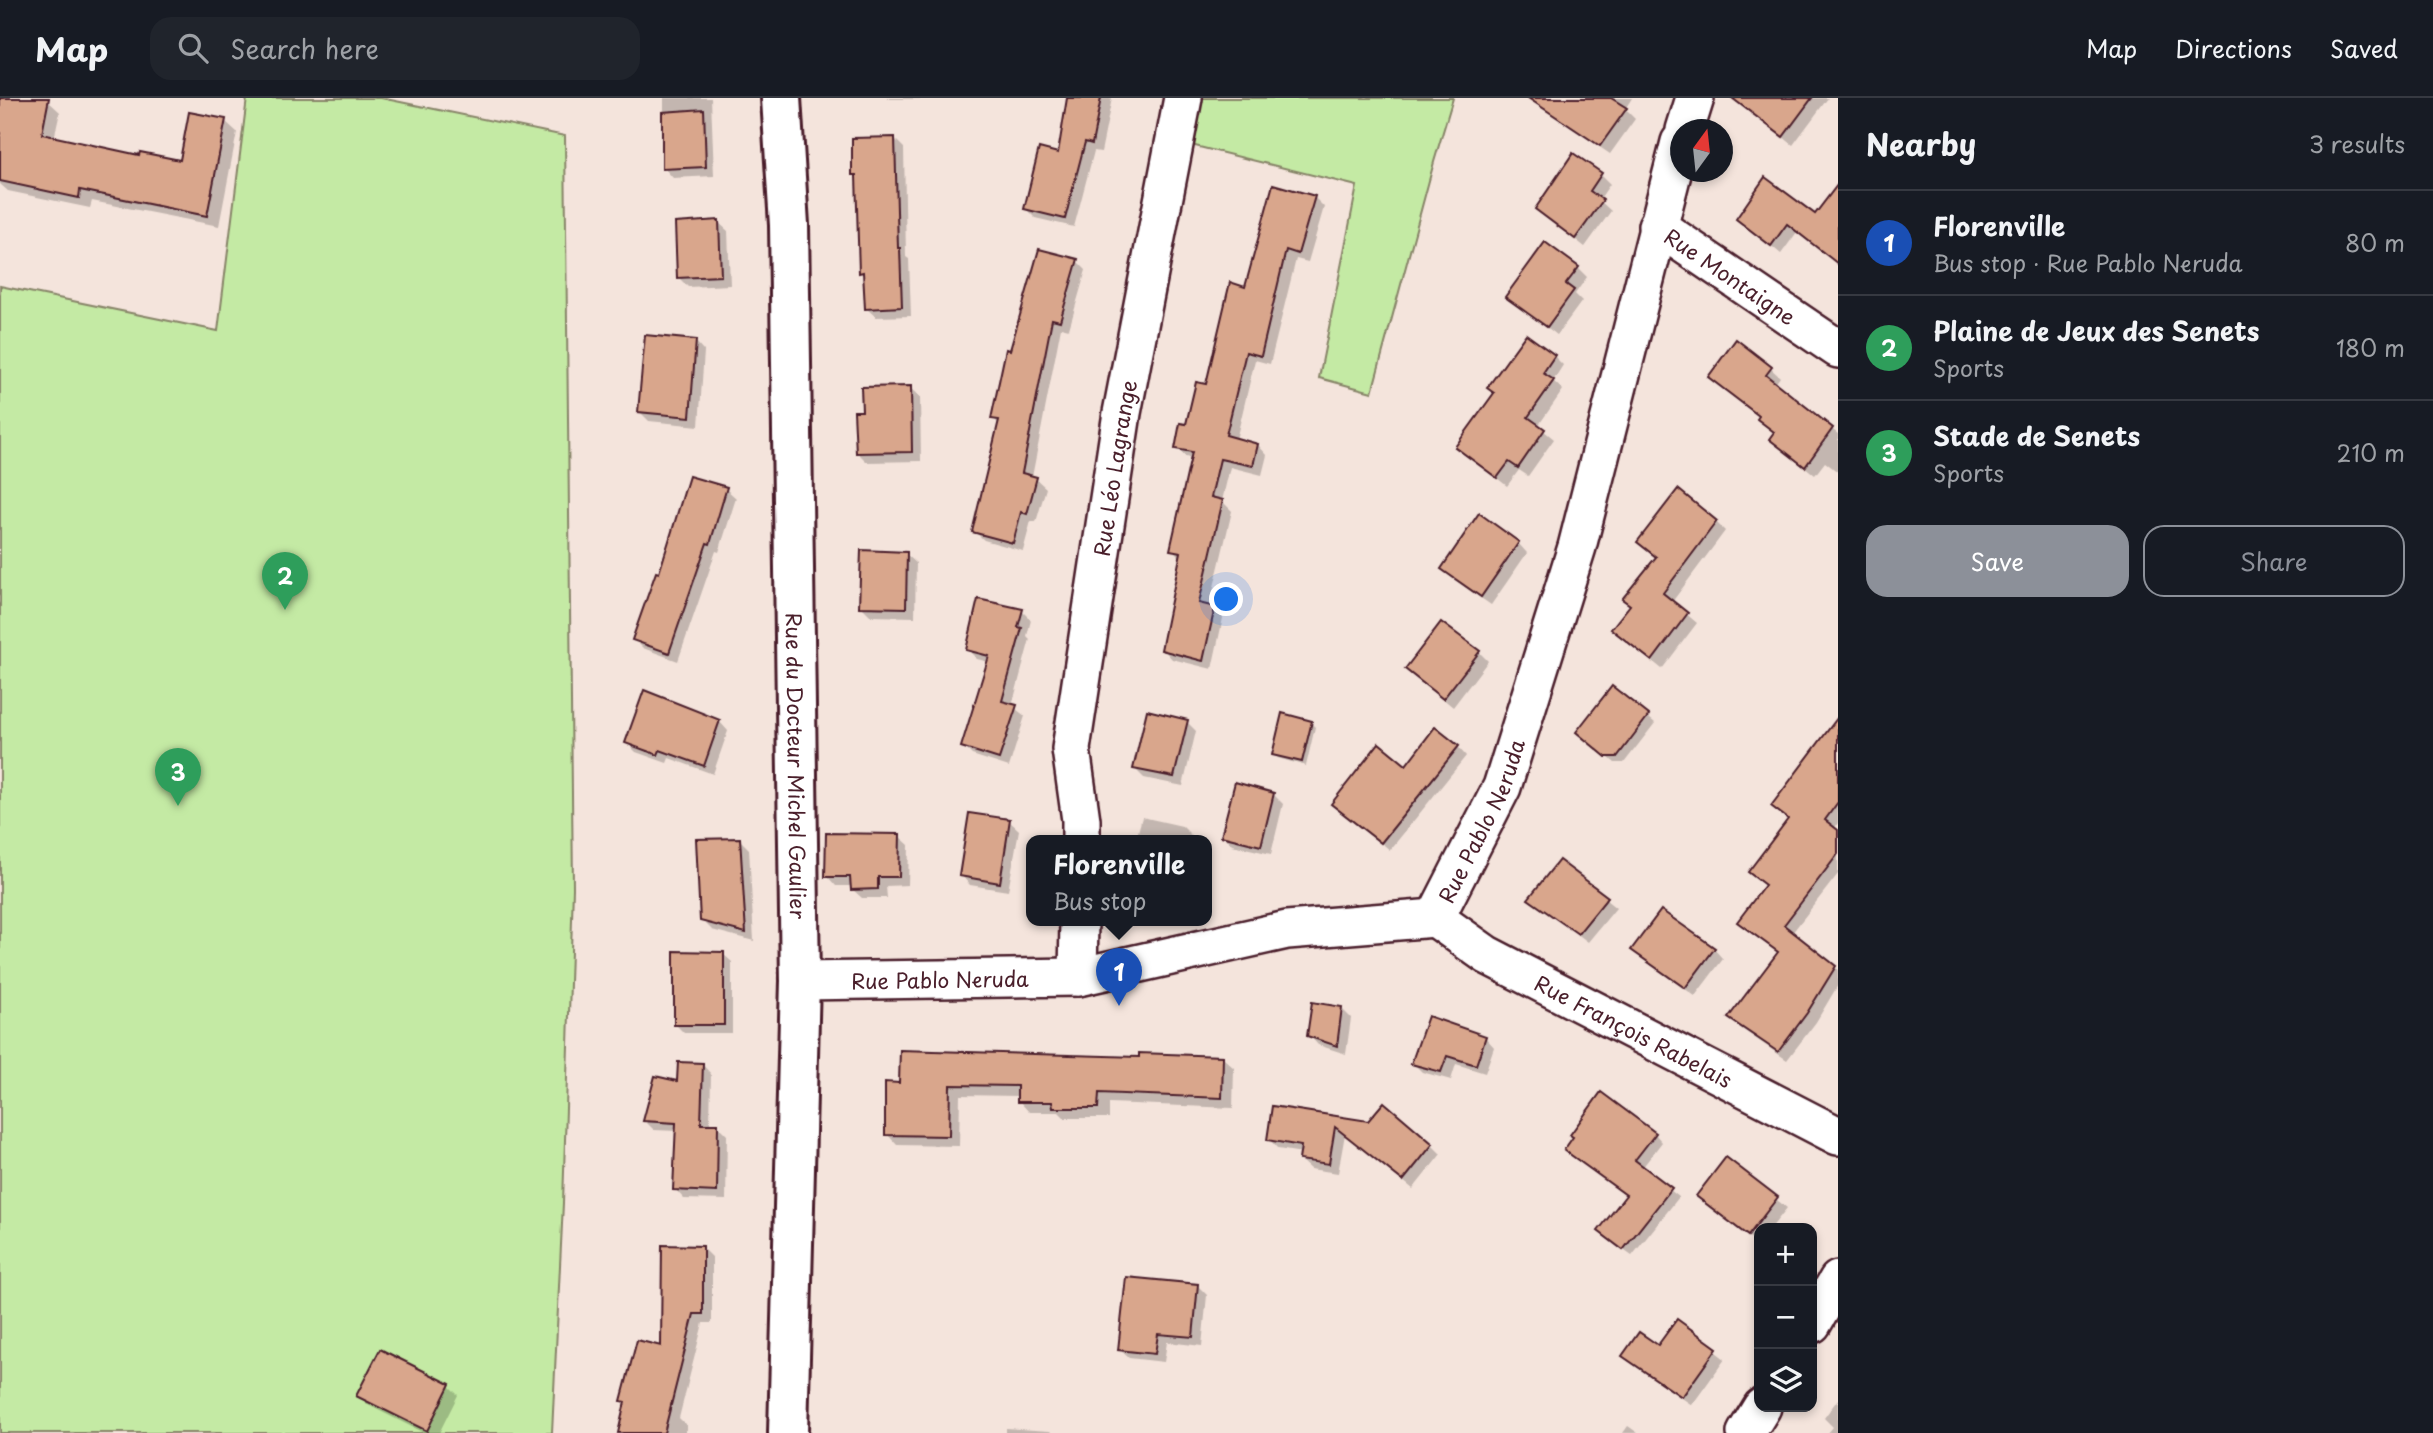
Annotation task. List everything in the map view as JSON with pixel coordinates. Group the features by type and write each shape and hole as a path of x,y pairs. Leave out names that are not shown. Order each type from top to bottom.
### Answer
{"street":[{"name":"Rue du Docteur Michel Gaulier","path":"781,98 789,225 800,981 788,1433"},
{"name":"Rue Léo Lagrange","path":"1081,835 1071,749 1122,413 1183,98"},
{"path":"1688,119 1695,98"},
{"name":"Rue Pablo Neruda","path":"800,981 1079,977 1287,929 1435,918 1502,787 1577,547 1670,180"},
{"name":"Rue Montaigne","path":"1657,226 1838,349"},
{"name":"Rue François Rabelais","path":"1435,918 1487,955 1835,1123"},
{"path":"1079,926 1079,977"},
{"path":"1817,1316 1838,1280"},
{"path":"1746,1433 1759,1412"}],"green space":[{"path":"247,98 381,98 565,136 573,888 563,1203 552,1433 0,1433 0,286 218,331"},
{"path":"1201,98 1453,98 1372,392 1319,378 1357,186 1191,145"}],"building":[{"path":"0,98 49,98 42,134 139,155 140,152 180,160 189,112 226,119 207,216 80,190 79,198 0,181"},
{"path":"1067,98 1101,98 1092,144 1085,142 1065,219 1024,209 1039,148 1058,153"},
{"path":"1528,98 1611,98 1627,108 1600,146"},
{"path":"1732,98 1812,98 1783,137"},
{"path":"704,109 706,167 662,169 662,112"},
{"path":"895,137 902,307 865,309 863,272 859,273 852,138"},
{"path":"1573,153 1602,173 1590,191 1603,200 1575,239 1535,209"},
{"path":"1765,177 1815,214 1838,184 1838,264 1787,224 1771,246 1736,219"},
{"path":"1273,184 1315,196 1298,254 1286,250 1261,356 1246,352 1226,435 1258,444 1253,466 1220,459 1211,497 1223,500 1199,603 1215,607 1203,661 1161,650 1181,552 1170,550 1192,452 1175,449 1180,423 1186,424 1196,382 1206,384 1230,282 1245,287"},
{"path":"719,220 721,276 677,278 675,223"},
{"path":"1545,242 1579,267 1566,284 1574,290 1547,327 1505,297"},
{"path":"1039,249 1078,259 1060,321 1052,319 1022,473 1037,477 1027,514 1021,512 1013,543 972,532 999,420 991,419 1006,349 1010,350"},
{"path":"1526,334 1555,355 1543,373 1554,380 1528,417 1545,429 1518,468 1509,462 1497,478 1455,447 1494,393 1487,388"},
{"path":"645,335 696,340 690,417 638,412"},
{"path":"1736,339 1772,367 1766,375 1833,428 1805,467 1769,439 1774,432 1757,419 1759,416 1708,377"},
{"path":"911,386 912,452 856,453 854,411 862,411 861,387"},
{"path":"689,476 727,487 710,544 707,543 669,653 632,640 656,572 659,573"},
{"path":"1678,489 1717,521 1663,593 1688,613 1652,661 1611,629 1630,605 1622,599 1656,557 1637,542"},
{"path":"1479,513 1519,542 1481,597 1441,569"},
{"path":"861,550 907,552 906,608 859,607"},
{"path":"978,599 1023,609 1018,627 1022,628 1002,701 1017,705 999,759 961,747 989,656 966,650"},
{"path":"1441,622 1480,651 1443,699 1405,669"},
{"path":"1612,686 1649,715 1617,757 1606,757 1576,732"},
{"path":"644,690 720,720 704,766 660,750 658,755 625,743"},
{"path":"1147,710 1188,720 1174,777 1133,769"},
{"path":"1282,713 1312,721 1302,762 1272,755"},
{"path":"1838,717 1838,802 1825,820 1838,830 1838,854 1784,925 1836,966 1807,1013 1778,1052 1728,1018 1778,952 1737,922 1765,885 1748,872 1788,819 1771,806"},
{"path":"1435,727 1459,746 1381,843 1331,804 1379,743 1406,765"},
{"path":"1235,782 1274,793 1261,846 1221,836"},
{"path":"969,813 1010,819 1000,883 959,876"},
{"path":"826,833 900,834 899,877 878,877 878,889 851,890 850,877 825,877"},
{"path":"740,838 746,933 700,921 696,839"},
{"path":"1559,860 1608,897 1578,934 1528,899"},
{"path":"1661,910 1715,948 1685,988 1631,950"},
{"path":"674,951 724,952 724,1025 674,1025"},
{"path":"1312,1002 1342,1007 1337,1046 1307,1036"},
{"path":"1428,1016 1486,1036 1476,1065 1447,1056 1441,1072 1411,1064"},
{"path":"900,1050 1139,1057 1139,1053 1223,1056 1222,1098 1099,1093 1098,1108 1053,1108 1052,1102 1017,1102 1017,1086 950,1085 949,1136 885,1135 885,1082 899,1083"},
{"path":"678,1062 703,1063 701,1124 718,1124 717,1192 673,1190 676,1123 643,1121 655,1076 677,1081"},
{"path":"1601,1092 1656,1133 1635,1160 1672,1188 1623,1250 1598,1231 1626,1195 1564,1150 1573,1137 1570,1135"},
{"path":"1384,1102 1433,1144 1403,1181 1335,1127 1329,1164 1299,1160 1301,1146 1267,1140 1272,1106 1368,1121"},
{"path":"1726,1157 1778,1197 1758,1223 1754,1223 1754,1228 1748,1236 1696,1196"},
{"path":"662,1245 703,1246 703,1314 694,1314 664,1433 618,1433 625,1402 621,1401 637,1340 661,1346"},
{"path":"1126,1277 1198,1284 1193,1337 1158,1334 1155,1354 1118,1350"},
{"path":"1677,1319 1717,1348 1682,1397 1622,1356 1639,1332 1658,1345"},
{"path":"380,1349 450,1384 427,1431 356,1396"}],"place":[{"name":"Plaine de Jeux des Senets","path":"285,610"},
{"name":"Stade de Senets","path":"178,806"},
{"name":"Florenville","path":"1119,1006"}]}
